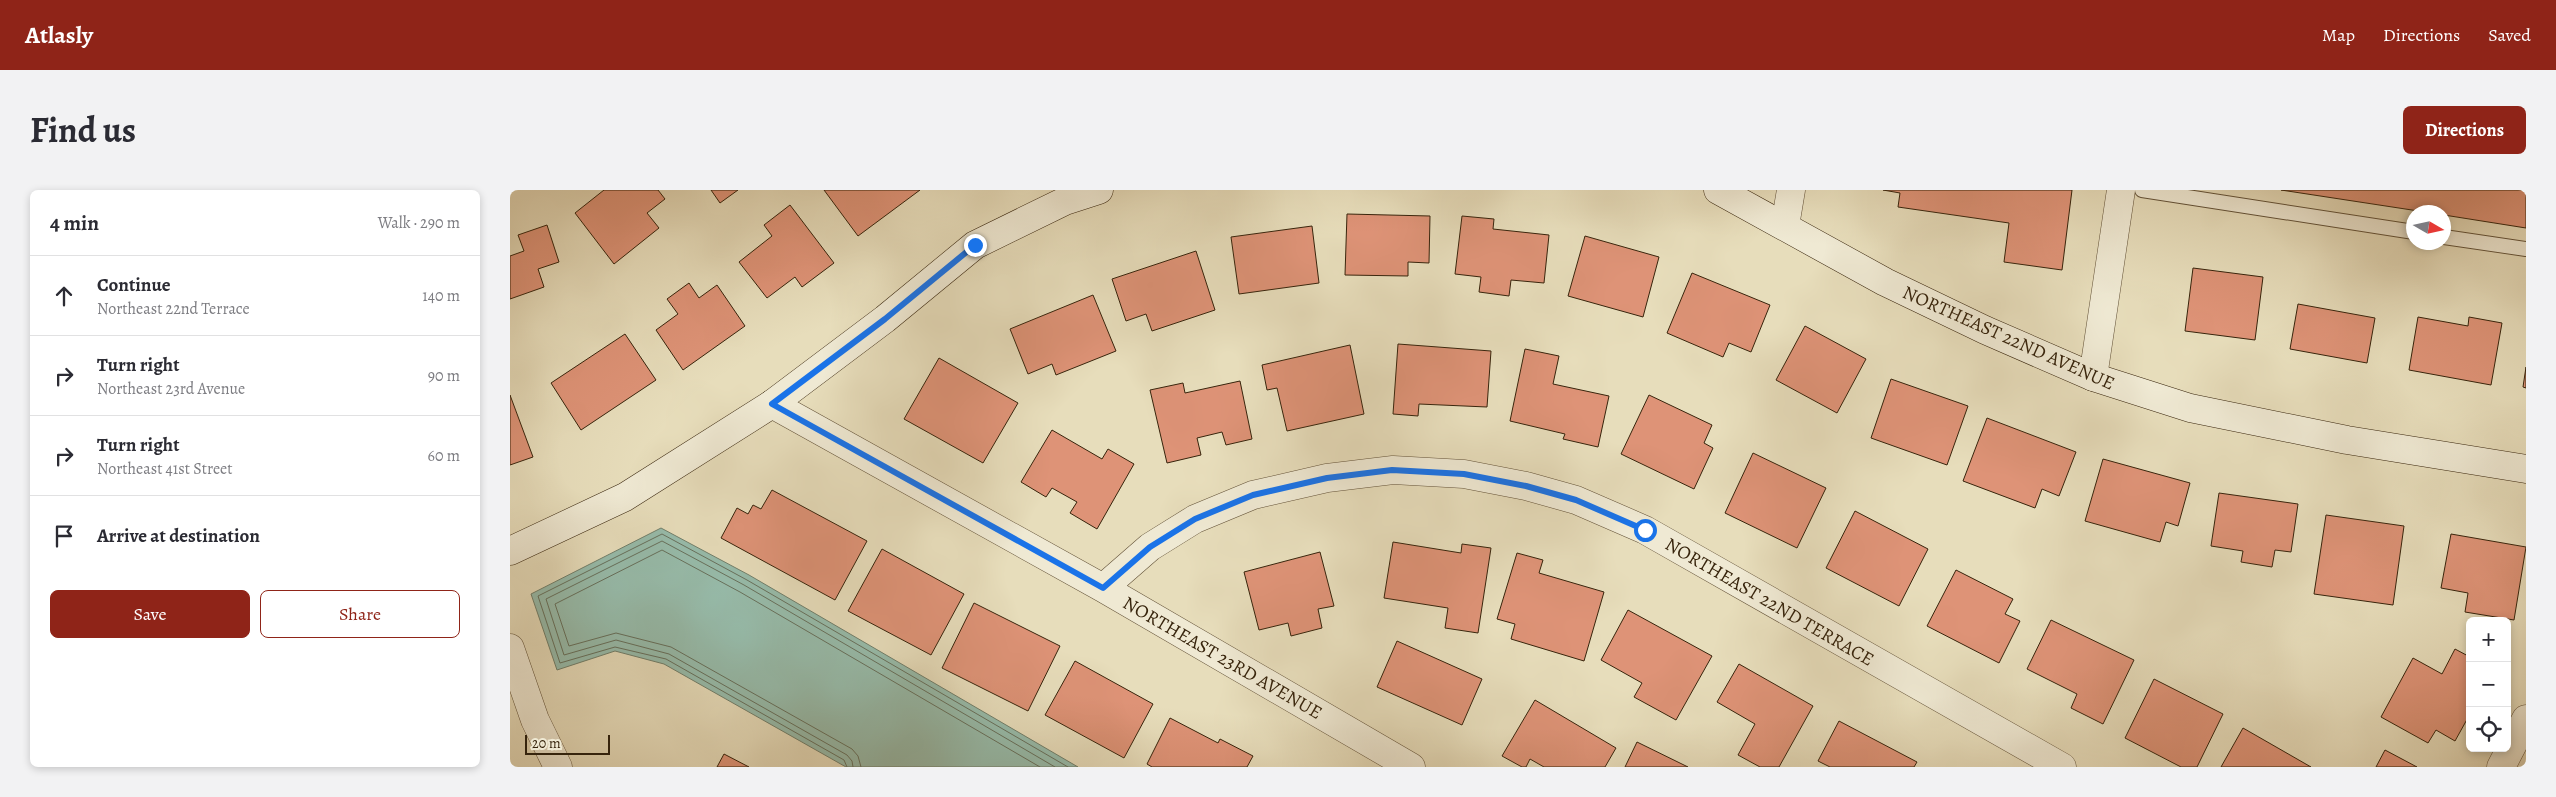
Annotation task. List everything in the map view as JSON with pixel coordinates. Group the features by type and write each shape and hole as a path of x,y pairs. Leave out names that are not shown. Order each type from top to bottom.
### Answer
{"street":[{"path":"510,551 624,497 772,404 885,319 975,245 1065,201 1099,190"},
{"name":"NORTHEAST 22ND AVENUE","path":"1718,190 1893,286 1985,330 2093,377 2190,408 2347,440 2526,469"},
{"path":"1785,226 1791,190"},
{"path":"2093,377 2121,190"},
{"name":"NORTHEAST 23RD AVENUE","path":"772,404 1103,588 1411,767"},
{"name":"NORTHEAST 22ND TERRACE","path":"1103,588 1150,547 1195,519 1253,495 1327,478 1392,470 1464,474 1526,486 1576,500 1645,530 2062,767"},
{"path":"510,648 535,720 558,767"},
{"path":"2501,767 2526,720"}],"lane":[{"path":"2142,190 2406,231"},
{"path":"2451,237 2526,249"}],"water":[{"path":"661,528 749,575 1078,767 846,767 664,664 615,651 557,670 531,594"}],"building":[{"path":"604,190 658,190 665,199 647,213 659,228 614,264 575,213"},
{"path":"711,190 738,190 720,203"},
{"path":"824,190 920,190 858,236"},
{"path":"1883,190 2072,190 2062,270 2004,262 2009,223 1898,207 1900,193"},
{"path":"2281,190 2526,190 2526,228 2451,216 2451,205 2406,205 2406,209"},
{"path":"790,205 834,263 802,287 795,277 767,298 739,262 772,236 764,225"},
{"path":"1347,214 1430,216 1429,263 1408,262 1408,276 1345,275"},
{"path":"1462,216 1494,219 1493,229 1549,235 1544,283 1511,280 1509,296 1479,292 1481,277 1455,274"},
{"path":"547,225 559,262 538,269 544,287 510,299 510,256 524,251 518,235"},
{"path":"1312,226 1319,283 1239,294 1231,237"},
{"path":"1585,236 1659,257 1643,317 1568,296"},
{"path":"1196,251 1215,310 1152,331 1146,314 1126,321 1112,279"},
{"path":"2193,268 2263,277 2255,340 2185,331"},
{"path":"1692,273 1770,305 1751,352 1729,343 1723,357 1667,333"},
{"path":"689,283 699,298 717,285 745,326 683,370 656,330 678,314 667,299"},
{"path":"1093,295 1116,351 1056,375 1052,364 1028,374 1010,329"},
{"path":"2298,304 2375,318 2367,363 2290,349"},
{"path":"2418,317 2468,326 2469,317 2502,323 2491,385 2409,370"},
{"path":"1805,326 1866,359 1837,413 1776,380"},
{"path":"625,334 656,380 581,430 551,383"},
{"path":"1398,344 1491,351 1487,407 1419,404 1418,416 1393,414"},
{"path":"1350,345 1364,414 1287,431 1277,388 1267,390 1262,365"},
{"path":"1525,349 1559,356 1553,384 1609,396 1598,447 1563,439 1565,434 1510,421"},
{"path":"939,358 1018,403 983,463 904,419"},
{"path":"2526,367 2526,388 2523,387"},
{"path":"1891,379 1968,406 1947,465 1871,438"},
{"path":"1240,381 1252,439 1226,445 1222,432 1197,438 1201,455 1167,463 1150,390 1183,383 1185,393"},
{"path":"510,395 533,457 510,465"},
{"path":"1649,395 1712,425 1704,443 1713,448 1694,489 1621,454"},
{"path":"1987,418 2076,452 2059,496 2042,489 2035,508 1963,481"},
{"path":"1052,430 1102,459 1108,449 1134,464 1097,529 1070,513 1077,502 1052,488 1046,497 1021,482"},
{"path":"1753,453 1826,488 1797,548 1725,513"},
{"path":"2103,459 2190,483 2178,526 2166,522 2160,542 2085,521"},
{"path":"772,490 867,541 835,600 721,538 737,508 748,514 753,505 761,509"},
{"path":"2219,493 2298,504 2291,552 2275,550 2272,567 2241,562 2243,551 2211,546"},
{"path":"1855,511 1928,549 1899,606 1826,568"},
{"path":"2326,515 2404,526 2393,605 2314,594"},
{"path":"2451,534 2526,547 2514,620 2511,620 2511,617 2496,617 2465,612 2468,593 2441,588"},
{"path":"1393,542 1461,553 1462,544 1491,548 1478,633 1445,628 1448,608 1384,598"},
{"path":"882,549 964,594 931,655 848,611"},
{"path":"1320,552 1334,606 1318,609 1322,628 1291,636 1288,623 1259,630 1244,572"},
{"path":"1517,553 1543,560 1539,573 1604,592 1584,661 1511,639 1515,624 1497,619"},
{"path":"1956,570 2013,599 2005,614 2020,621 1999,663 1927,626"},
{"path":"974,603 1060,646 1028,711 942,668"},
{"path":"1628,610 1712,656 1676,720 1634,697 1642,683 1601,660"},
{"path":"2051,620 2134,660 2103,724 2071,708 2077,694 2027,669"},
{"path":"1397,641 1482,679 1462,725 1377,687"},
{"path":"2455,649 2466,655 2466,721 2455,741 2436,730 2428,743 2381,717 2413,658 2442,674"},
{"path":"1075,661 1153,704 1124,758 1045,715"},
{"path":"1739,664 1813,706 1779,767 1760,767 1738,755 1755,724 1717,702"},
{"path":"2154,679 2223,714 2197,767 2181,767 2125,738"},
{"path":"1535,700 1616,748 1605,767 1544,767 1530,759 1526,767 1522,767 1502,756"},
{"path":"1170,718 1218,743 1220,739 1253,756 1247,767 1152,767 1147,764"},
{"path":"1839,721 1917,762 1914,767 1830,767 1818,761"},
{"path":"2243,728 2311,767 2221,767"},
{"path":"1637,742 1688,767 1625,767"},
{"path":"2385,750 2417,767 2376,767"},
{"path":"724,754 749,767 717,767"}],"route":[{"path":"975,245 885,319 772,404 1103,588 1150,547 1195,519 1253,495 1327,478 1392,470 1464,474 1526,486 1576,500 1645,530"}]}
